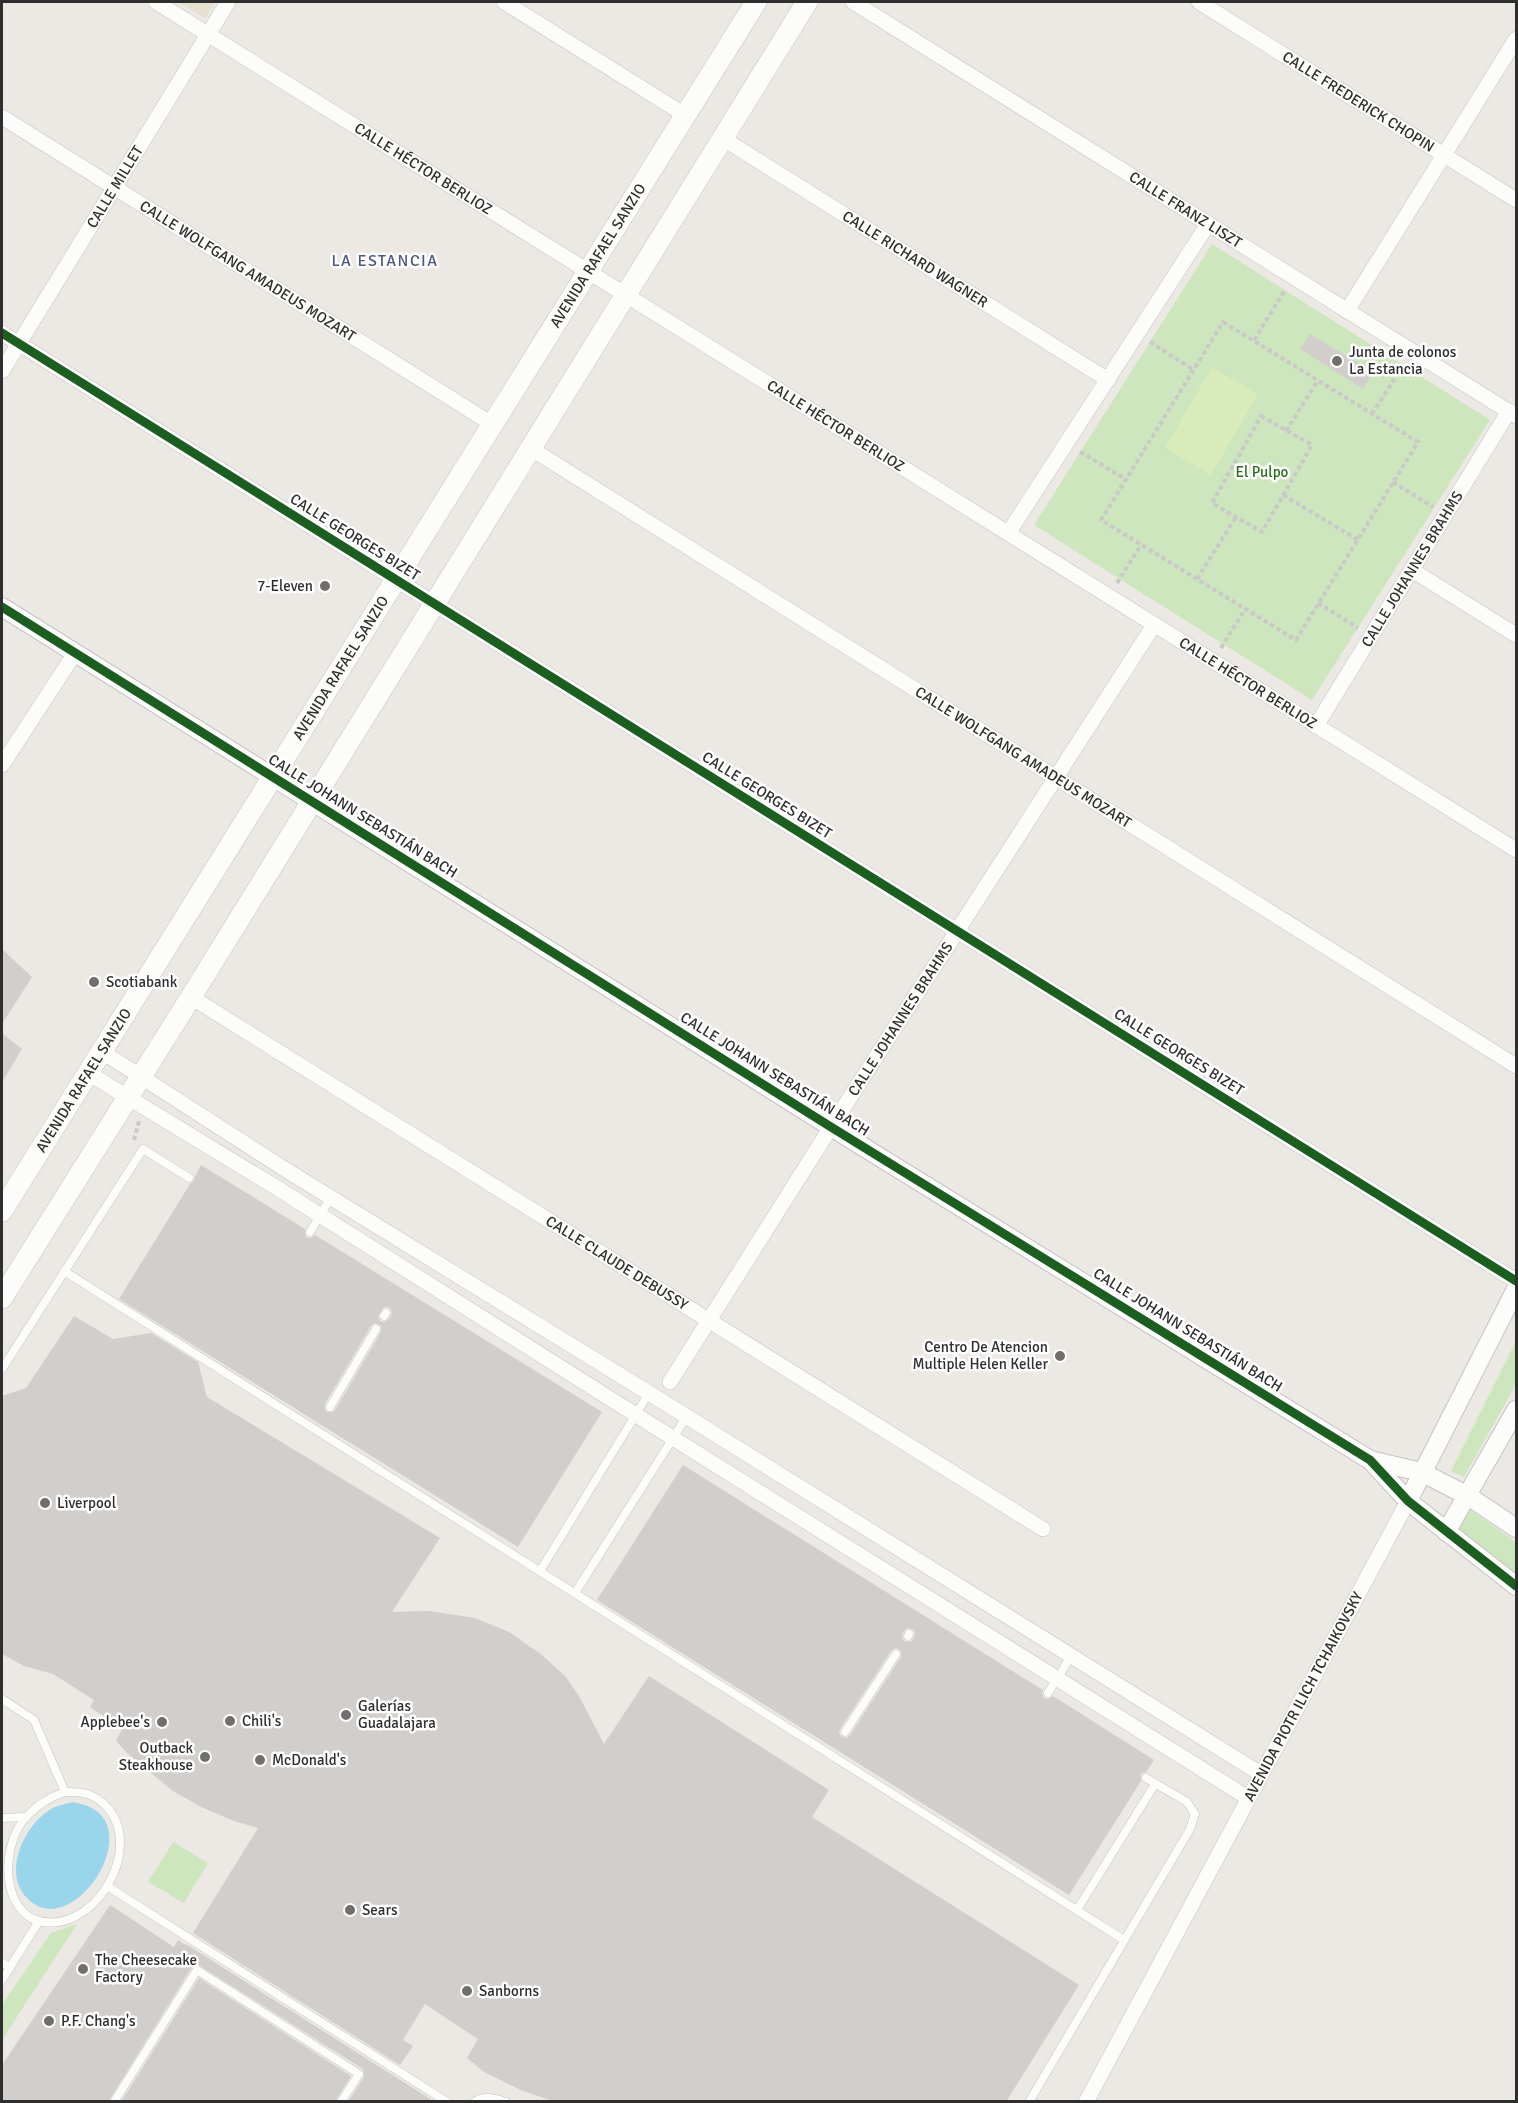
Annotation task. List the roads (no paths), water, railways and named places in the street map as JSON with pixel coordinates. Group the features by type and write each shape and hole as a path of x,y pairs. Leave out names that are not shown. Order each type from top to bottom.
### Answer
{"main road":[{"name":"AVENIDA RAFAEL SANZIO","path":"2,1211 756,2"},
{"path":"2,1298 135,1103 141,1076 807,2"}],"street":[{"name":"CALLE HÉCTOR BERLIOZ","path":"156,2 1516,850"},
{"name":"CALLE MILLET","path":"2,371 228,2"},
{"path":"504,2 685,115"},
{"name":"CALLE FRANZ LISZT","path":"853,2 1513,414"},
{"name":"CALLE FREDERICK CHOPIN","path":"1199,2 1516,200"},
{"path":"1347,311 1516,39"},
{"name":"CALLE WOLFGANG AMADEUS MOZART","path":"2,117 492,424"},
{"name":"CALLE RICHARD WAGNER","path":"722,138 1108,380"},
{"path":"1009,532 1208,224"},
{"name":"CALLE GEORGES BIZET","path":"2,333 1516,1281"},
{"name":"CALLE JOHANNES BRAHMS","path":"1317,726 1446,514 1513,414"},
{"name":"CALLE WOLFGANG AMADEUS MOZART","path":"530,448 1516,1066"},
{"path":"1412,570 1516,635"},
{"name":"CALLE JOHANN SEBASTIÁN BACH","path":"2,607 831,1127 1370,1460 1408,1502 1516,1586"},
{"name":"CALLE JOHANNES BRAHMS","path":"670,1382 956,931 1154,625"},
{"path":"2,765 75,653"},
{"name":"CALLE CLAUDE DEBUSSY","path":"191,997 1043,1529"},
{"path":"101,1051 331,1197 1261,1774"},
{"path":"88,1073 320,1215 1248,1798"},
{"path":"233,1162 246,1144"},
{"name":"AVENIDA PIOTR ILICH TCHAIKOVSKY","path":"1086,2102 1408,1502 1421,1472 1516,1289"},
{"path":"1446,1532 1516,1410"},
{"name":"CALLE JOHANN SEBASTIÁN BACH","path":"1370,1460 1421,1472 1468,1496 1516,1528"}],"lane":[{"path":"2,1369 143,1149 189,1178"},
{"path":"310,1232 331,1197"},
{"path":"64,1271 1124,1940"},
{"path":"330,1407 376,1329"},
{"path":"540,1571 649,1393"},
{"path":"574,1593 687,1416"},
{"path":"845,1732 896,1654"},
{"path":"1048,1693 1072,1655"},
{"path":"2,1699 34,1720 65,1792"},
{"path":"1029,2102 1190,1829 1195,1814 1187,1802 1146,1778"},
{"path":"1077,1910 1155,1784"},
{"path":"65,1792 85,1793 99,1799 110,1810 118,1825 120,1839 118,1858 108,1886 93,1903 79,1914 62,1921 44,1923 26,1916 4,1892 6,1856 15,1834 26,1817 47,1798 65,1792"},
{"path":"2,1818 26,1817"},
{"path":"108,1886 447,2102"},
{"path":"2,1980 39,1921"},
{"path":"2,1962 10,1968"},
{"path":"114,2102 197,1970 358,2074 341,2102"},
{"path":"474,2102 480,2098 490,2097 506,2102"}],"water":[{"path":"73,1802 95,1810 107,1824 109,1843 104,1863 94,1882 79,1897 62,1907 44,1908 27,1898 20,1888 17,1876 19,1852 24,1839 39,1819 60,1805"}],"place":[{"name":"Junta de colonos La Estancia","path":"1337,361"},
{"name":"7-Eleven","path":"325,586"},
{"name":"Scotiabank","path":"94,982"},
{"name":"Centro De Atencion Multiple Helen Keller","path":"1060,1356"},
{"name":"Liverpool","path":"45,1503"},
{"name":"Galerías Guadalajara","path":"346,1715"},
{"name":"Chili's","path":"230,1721"},
{"name":"Applebee's","path":"162,1722"},
{"name":"Outback Steakhouse","path":"205,1757"},
{"name":"McDonald's","path":"260,1760"},
{"name":"Sears","path":"350,1910"},
{"name":"The Cheesecake Factory","path":"83,1969"},
{"name":"Sanborns","path":"467,1991"},
{"name":"P.F. Chang's","path":"49,2021"}],"district":[{"name":"LA ESTANCIA","path":"385,260"}],"park label":[{"name":"El Pulpo","path":"1262,472"}]}
